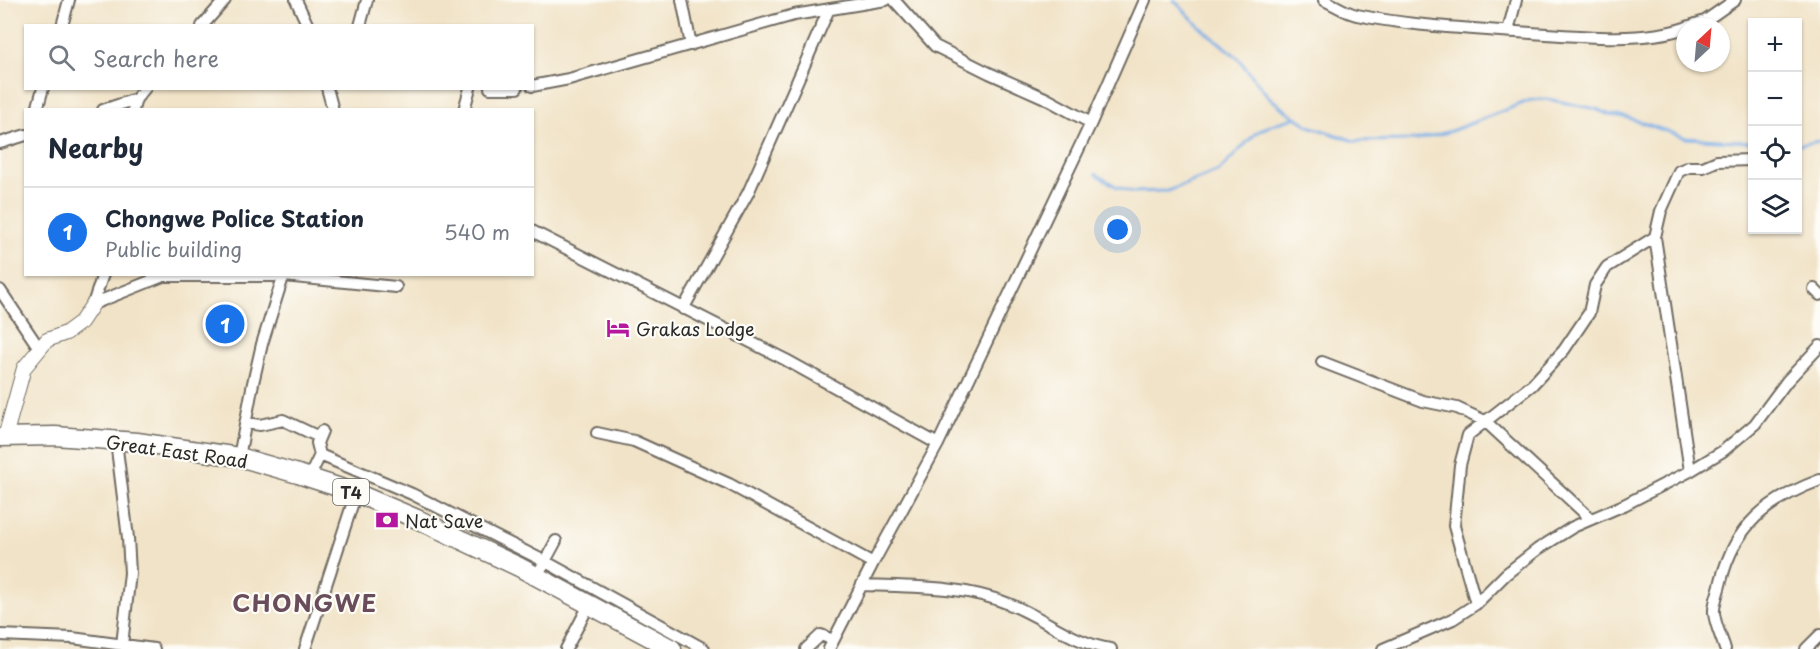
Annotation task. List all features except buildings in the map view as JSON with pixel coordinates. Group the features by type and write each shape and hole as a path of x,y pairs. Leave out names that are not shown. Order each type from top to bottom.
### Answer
{"highway":[{"name":"Great East Road","path":"2,437 55,436 116,441 239,458 309,478 356,494 541,569 590,605 672,649"}],"street":[{"path":"63,24 69,0"},
{"path":"204,24 225,0"},
{"path":"296,0 310,24"},
{"path":"361,24 367,0"},
{"path":"682,0 691,45"},
{"path":"534,86 569,79 794,15 886,0"},
{"path":"894,0 935,46 1091,123"},
{"path":"806,649 821,635 831,645 938,444 1091,123 1145,0"},
{"path":"1324,0 1355,15 1435,26 1566,35 1631,36 1676,30"},
{"path":"1508,32 1516,0"},
{"path":"1709,18 1735,0"},
{"path":"683,309 748,192 829,9"},
{"path":"38,108 42,90"},
{"path":"113,108 134,104 144,90"},
{"path":"328,90 332,108"},
{"path":"465,108 469,90"},
{"path":"0,143 24,136"},
{"path":"1690,471 1655,237 1661,211 1679,171 1689,167 1703,167 1717,161 1748,160"},
{"path":"534,232 786,360 938,444"},
{"path":"1476,604 1454,526 1460,465 1468,435 1532,385 1564,350 1589,313 1595,285 1607,267 1655,237"},
{"path":"2,437 24,368 47,340 66,333 81,322 93,304 102,276"},
{"path":"93,304 163,276"},
{"path":"239,458 262,344 284,276"},
{"path":"293,276 396,287"},
{"path":"0,290 39,348"},
{"path":"1383,649 1453,619 1476,604 1506,574 1538,549 1573,527 1624,505 1723,451 1755,424 1787,381 1820,346"},
{"path":"1322,362 1423,401 1457,408 1485,421 1591,519"},
{"path":"245,423 260,425 283,420 321,434 317,443 320,455 309,478"},
{"path":"597,433 634,441 729,484 873,563"},
{"path":"116,441 130,573 122,645"},
{"path":"320,455 412,494 541,569 704,649"},
{"path":"1725,649 1714,613 1726,561 1753,518 1791,491 1820,480"},
{"path":"305,649 356,494"},
{"path":"541,569 556,541"},
{"path":"862,585 926,588 976,594 1010,604 1088,643 1111,649"},
{"path":"566,649 590,605"},
{"path":"0,634 72,638 154,649"},
{"path":"1806,649 1820,635"}],"waterway":[{"path":"1174,0 1200,27 1237,57 1268,96 1281,107 1309,126 1354,141 1418,140 1451,131 1531,100 1547,99 1626,117 1686,138 1748,142"},
{"path":"1096,174 1117,187 1133,192 1168,191 1219,171 1256,133 1271,125 1294,118"},
{"path":"1802,144 1820,141"}],"place":[{"name":"Chongwe Police Station","path":"225,324"},
{"name":"Grakas Lodge","path":"618,328"},
{"name":"Nat Save","path":"387,520"}],"district":[{"name":"CHONGWE","path":"305,602"}]}
